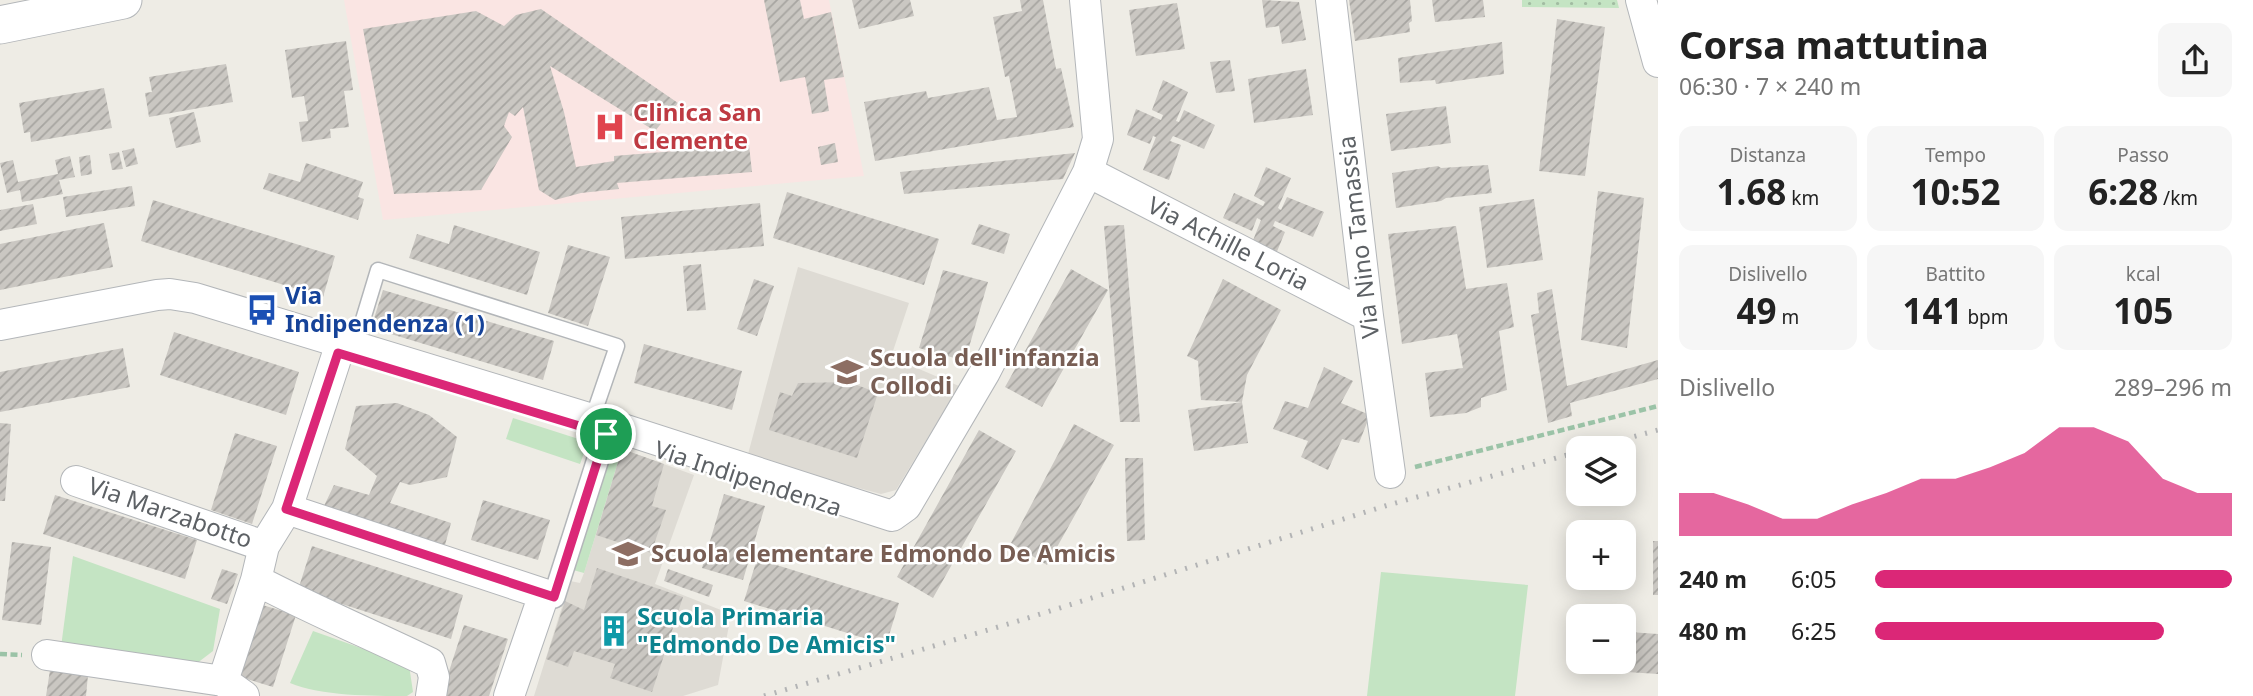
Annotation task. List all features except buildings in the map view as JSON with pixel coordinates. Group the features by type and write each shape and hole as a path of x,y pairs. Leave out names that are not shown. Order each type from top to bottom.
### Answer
{"street":[{"path":"0,25 123,0"},
{"name":"Via Indipendenza","path":"0,324 170,294 206,300 344,347 892,516 906,506 985,372 1091,174 1098,139 1085,0"},
{"name":"Via Nino Tamassia","path":"1331,0 1368,316 1390,473"},
{"path":"1641,0 1656,48"},
{"name":"Via Achille Loria","path":"1091,174 1368,316"},
{"name":"Via Marzabotto","path":"234,689 264,545 286,509 344,347"},
{"path":"522,696 599,426"},
{"name":"Via Marzabotto","path":"76,481 264,545"},
{"path":"286,509 549,595"},
{"path":"256,580 311,609 361,629 430,663 434,677 430,696"},
{"path":"509,696 549,595"},
{"path":"47,656 234,689"}],"lane":[{"name":"Via Indipendenza","path":"1091,174 1103,156 1107,139 1095,0"},
{"path":"344,347 378,270 617,346 599,426"},
{"name":"Via Indipendenza","path":"0,334 170,303 203,309 344,347"}],"path":[{"path":"1390,473 1658,406"}],"shaded area":[{"name":"Clinica San Clemente","path":"344,0 829,0 864,176 383,220"},
{"name":"Scuola dell'infanzia Collodi","path":"798,267 909,303 891,357 959,386 896,490 881,494 747,458"},
{"name":"Scuola elementare Edmondo De Amicis","path":"622,449 694,475 655,584 731,614 718,685 683,696 534,696 570,581 580,583 584,573"}],"green space":[{"path":"1522,0 1617,0 1619,8 1522,7"},
{"path":"513,418 588,442 580,464 506,439"},
{"path":"594,440 622,449 584,573 555,565"},
{"path":"73,556 220,609 213,651 192,667 61,647"},
{"path":"1381,572 1528,585 1515,696 1367,696"},
{"path":"313,631 409,665 413,692 407,696 347,694 316,691 290,683"}],"railway":[{"path":"1636,436 1658,430"},
{"path":"764,696 1015,622 1385,506 1566,455"}],"place":[{"name":"Clinica San Clemente","path":"610,127"},
{"name":"Via Indipendenza (1)","path":"262,310"},
{"name":"Scuola dell'infanzia Collodi","path":"847,372"},
{"name":"Scuola elementare Edmondo De Amicis","path":"628,554"},
{"name":"Scuola Primaria \"Edmondo De Amicis\"","path":"614,631"}],"route":[{"path":"338,353 606,434 554,597 286,509 338,353"}]}
